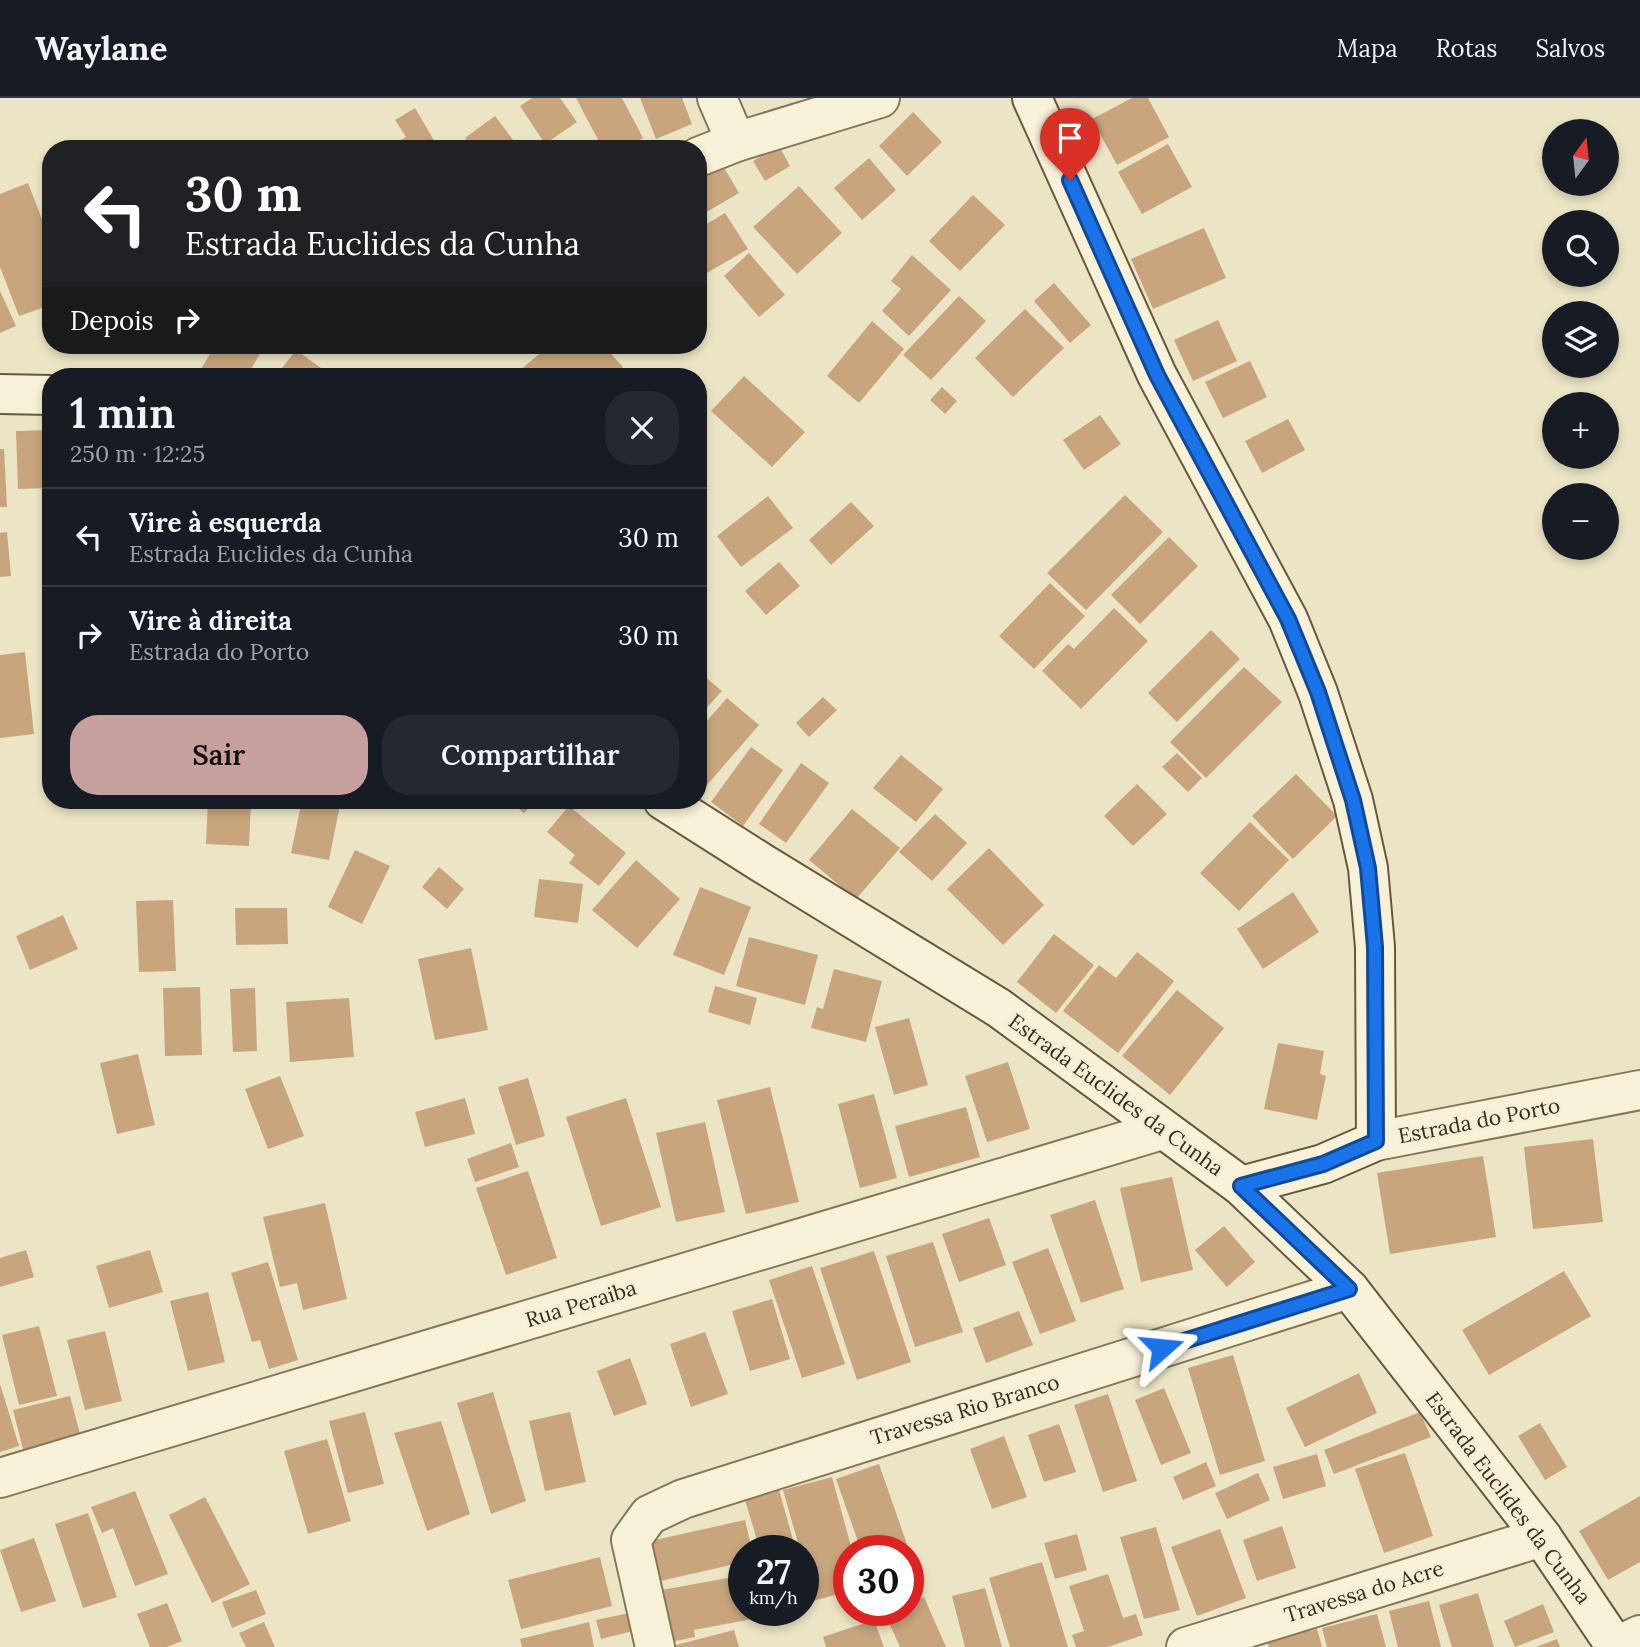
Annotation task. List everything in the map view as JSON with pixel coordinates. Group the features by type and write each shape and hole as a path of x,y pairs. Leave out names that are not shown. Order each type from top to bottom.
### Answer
{"street":[{"path":"717,98 736,142"},
{"path":"707,153 880,98"},
{"path":"1032,98 1157,375 1288,619 1318,692 1353,800 1368,868 1375,947 1376,1141"},
{"path":"0,394 42,394"},
{"name":"Estrada Euclides da Cunha","path":"677,809 999,1009 1241,1186 1349,1289 1624,1642"},
{"name":"Estrada do Porto","path":"1241,1186 1323,1164 1376,1141 1640,1090"},
{"name":"Rua Peraiba","path":"0,1478 1162,1130"},
{"name":"Travessa Rio Branco","path":"655,1647 631,1541 649,1515 683,1499 1349,1289"},
{"name":"Travessa do Acre","path":"1186,1647 1542,1537"}],"building":[{"path":"532,98 560,98 577,122 551,140 542,140 520,106"},
{"path":"576,98 622,98 643,138 598,140"},
{"path":"640,98 682,98 692,124 656,139"},
{"path":"1132,98 1148,98 1169,137 1117,165 1092,119"},
{"path":"415,108 434,140 401,140 406,137 395,120"},
{"path":"913,112 942,142 907,176 879,146"},
{"path":"495,116 513,140 466,140 465,138"},
{"path":"1168,144 1192,187 1142,214 1118,172"},
{"path":"779,146 790,166 765,181 753,161"},
{"path":"869,158 896,190 862,220 834,188"},
{"path":"720,161 739,193 707,212 707,169"},
{"path":"28,183 42,219 42,308 19,316 0,267 0,194"},
{"path":"799,186 842,233 797,274 753,227"},
{"path":"973,195 1005,225 960,271 929,241"},
{"path":"725,213 748,249 707,273 707,224"},
{"path":"1204,228 1226,278 1153,309 1131,259"},
{"path":"749,253 785,295 759,317 724,276"},
{"path":"912,255 951,290 909,336 882,311 901,289 891,281"},
{"path":"1054,283 1091,325 1070,343 1034,301"},
{"path":"0,291 16,326 0,333"},
{"path":"959,296 986,321 931,380 903,355"},
{"path":"1025,309 1064,348 1013,397 975,358"},
{"path":"1218,320 1237,361 1193,381 1174,340"},
{"path":"872,321 904,349 859,403 827,376"},
{"path":"210,354 260,354 252,368 202,368"},
{"path":"293,354 302,354 321,368 282,368"},
{"path":"539,354 611,354 623,367 622,368 523,368"},
{"path":"1250,361 1267,397 1223,418 1205,382"},
{"path":"744,376 805,432 772,467 711,411"},
{"path":"942,387 957,401 945,414 930,400"},
{"path":"1100,415 1121,444 1084,470 1063,440"},
{"path":"1288,419 1305,450 1262,473 1245,441"},
{"path":"42,430 42,488 18,489 16,431"},
{"path":"0,449 4,449 7,507 0,507"},
{"path":"1125,495 1163,532 1086,610 1047,573"},
{"path":"768,496 793,528 741,567 717,536"},
{"path":"851,502 874,526 831,565 809,540"},
{"path":"7,532 11,576 0,577 0,533"},
{"path":"1169,537 1198,566 1140,624 1111,595"},
{"path":"779,562 800,586 766,615 745,591"},
{"path":"1050,583 1085,616 1034,669 999,636"},
{"path":"1114,608 1148,641 1081,709 1042,671 1068,644 1074,649"},
{"path":"1211,630 1240,659 1177,722 1148,693"},
{"path":"25,652 34,734 0,738 0,655"},
{"path":"1244,667 1282,702 1206,778 1170,742"},
{"path":"707,678 722,691 707,707"},
{"path":"823,697 837,710 809,737 796,723"},
{"path":"727,698 759,725 707,785 707,721"},
{"path":"751,747 783,770 743,826 711,802"},
{"path":"1177,753 1202,778 1188,792 1162,767"},
{"path":"901,755 943,789 916,822 873,788"},
{"path":"801,763 829,783 786,843 759,824"},
{"path":"1296,774 1337,816 1293,859 1252,816"},
{"path":"1137,784 1167,814 1133,846 1104,816"},
{"path":"208,809 251,809 249,846 206,844"},
{"path":"300,809 339,809 329,860 291,853"},
{"path":"566,809 573,809 626,853 599,886 569,863 575,855 547,832"},
{"path":"852,809 900,848 856,899 809,860"},
{"path":"935,814 967,843 932,881 899,852"},
{"path":"1250,822 1289,860 1239,911 1200,873"},
{"path":"989,848 1044,905 1003,945 947,889"},
{"path":"355,850 390,866 362,924 328,907"},
{"path":"636,860 680,899 637,948 592,910"},
{"path":"439,867 464,889 447,909 422,887"},
{"path":"539,879 583,884 578,923 534,917"},
{"path":"700,887 751,907 724,975 673,955"},
{"path":"1293,892 1319,932 1263,969 1237,929"},
{"path":"173,900 176,971 139,972 136,901"},
{"path":"235,908 287,908 288,944 236,945"},
{"path":"63,915 78,949 30,970 16,936"},
{"path":"1054,934 1094,965 1056,1013 1017,982"},
{"path":"749,937 818,955 805,1005 736,986"},
{"path":"471,948 488,1030 435,1040 418,959"},
{"path":"1137,952 1174,981 1118,1053 1063,1011 1099,965 1116,978"},
{"path":"834,969 882,981 866,1042 811,1028 817,1007 823,1009"},
{"path":"715,986 757,998 750,1025 708,1012"},
{"path":"200,987 202,1055 165,1056 163,988"},
{"path":"255,988 257,1051 233,1052 230,989"},
{"path":"1177,990 1224,1028 1170,1095 1122,1056"},
{"path":"349,998 354,1057 290,1062 286,1002"},
{"path":"909,1018 928,1085 894,1095 875,1027"},
{"path":"1278,1043 1324,1051 1320,1074 1326,1076 1317,1120 1264,1109"},
{"path":"138,1054 155,1125 117,1134 100,1063"},
{"path":"1008,1062 1030,1129 987,1142 965,1076"},
{"path":"280,1076 304,1136 268,1149 245,1089"},
{"path":"528,1078 545,1136 516,1145 498,1087"},
{"path":"770,1087 799,1202 746,1214 717,1100"},
{"path":"874,1094 897,1178 860,1188 838,1104"},
{"path":"465,1098 475,1134 425,1147 415,1112"},
{"path":"626,1098 661,1207 601,1226 566,1117"},
{"path":"966,1107 980,1157 909,1177 895,1126"},
{"path":"705,1122 725,1212 676,1222 656,1133"},
{"path":"1593,1139 1603,1222 1533,1229 1524,1147"},
{"path":"511,1143 519,1167 475,1182 467,1159"},
{"path":"1483,1156 1496,1237 1390,1254 1377,1173"},
{"path":"528,1171 557,1258 506,1275 476,1188"},
{"path":"1172,1177 1193,1270 1141,1282 1120,1188"},
{"path":"1095,1200 1124,1289 1081,1303 1050,1215"},
{"path":"325,1203 347,1299 303,1310 297,1283 280,1287 263,1217"},
{"path":"989,1218 1006,1265 959,1282 942,1234"},
{"path":"1224,1226 1255,1262 1227,1287 1195,1250"},
{"path":"933,1242 963,1332 915,1347 886,1256"},
{"path":"1048,1248 1076,1321 1040,1334 1012,1262"},
{"path":"26,1250 34,1277 0,1287 0,1258"},
{"path":"150,1250 163,1292 109,1308 96,1266"},
{"path":"874,1251 911,1362 857,1380 820,1268"},
{"path":"268,1262 298,1360 269,1369 260,1340 252,1342 231,1273"},
{"path":"812,1266 845,1364 802,1378 769,1280"},
{"path":"1564,1271 1591,1316 1489,1375 1462,1330"},
{"path":"208,1292 225,1362 188,1371 170,1301"},
{"path":"772,1299 790,1359 750,1371 732,1311"},
{"path":"1019,1311 1033,1345 986,1363 973,1328"},
{"path":"39,1326 57,1396 19,1405 2,1335"},
{"path":"105,1331 122,1401 85,1410 67,1340"},
{"path":"705,1332 728,1394 691,1407 670,1344"},
{"path":"1233,1355 1265,1461 1220,1475 1188,1368"},
{"path":"630,1358 647,1404 614,1416 597,1371"},
{"path":"1359,1373 1377,1413 1305,1447 1286,1408"},
{"path":"0,1384 19,1446 0,1452"},
{"path":"1164,1388 1191,1453 1161,1465 1135,1400"},
{"path":"493,1392 526,1501 491,1514 457,1403"},
{"path":"1108,1394 1137,1481 1103,1492 1074,1405"},
{"path":"70,1396 81,1438 24,1453 13,1410"},
{"path":"365,1412 384,1484 348,1493 329,1421"},
{"path":"570,1412 586,1482 545,1491 529,1421"},
{"path":"1420,1412 1431,1437 1334,1474 1324,1450"},
{"path":"441,1421 470,1514 427,1531 394,1433"},
{"path":"1540,1423 1567,1467 1545,1480 1518,1436"},
{"path":"1059,1424 1076,1472 1044,1482 1028,1435"},
{"path":"1004,1436 1027,1497 992,1509 970,1449"},
{"path":"327,1439 351,1521 308,1534 284,1451"},
{"path":"1405,1453 1433,1536 1384,1553 1355,1469"},
{"path":"1317,1454 1326,1486 1283,1499 1273,1467"},
{"path":"1206,1462 1216,1486 1183,1500 1173,1477"},
{"path":"879,1464 904,1535 856,1535 836,1479"},
{"path":"1258,1473 1270,1500 1227,1519 1215,1493"},
{"path":"832,1477 848,1535 833,1535 833,1595 819,1599 819,1535 796,1535 783,1490"},
{"path":"779,1490 792,1535 756,1535 745,1500"},
{"path":"135,1491 168,1574 135,1586 113,1528 102,1533 91,1507"},
{"path":"1640,1496 1640,1562 1608,1580 1579,1531"},
{"path":"205,1497 250,1584 212,1603 169,1515"},
{"path":"88,1513 117,1597 83,1608 55,1524"},
{"path":"745,1520 748,1535 728,1535 728,1566 656,1582 646,1542"},
{"path":"1282,1526 1296,1568 1257,1581 1243,1540"},
{"path":"1156,1527 1180,1610 1144,1619 1120,1537"},
{"path":"1220,1529 1246,1598 1197,1616 1171,1547"},
{"path":"1077,1534 1087,1570 1055,1579 1044,1543"},
{"path":"34,1538 56,1601 21,1612 0,1550"},
{"path":"600,1557 612,1606 521,1629 508,1580"},
{"path":"1042,1562 1068,1647 1010,1647 989,1578"},
{"path":"1108,1574 1123,1618 1136,1614 1143,1635 1108,1647 1076,1647 1072,1635 1084,1631 1069,1586"},
{"path":"728,1578 728,1624 694,1630 695,1637 666,1643 656,1591"},
{"path":"985,1588 1002,1647 965,1647 952,1596"},
{"path":"256,1590 266,1614 232,1628 222,1602"},
{"path":"1478,1593 1494,1647 1452,1647 1439,1605"},
{"path":"924,1597 946,1647 900,1647 890,1626 924,1626"},
{"path":"1429,1601 1441,1647 1398,1647 1389,1611"},
{"path":"167,1603 182,1641 167,1647 150,1647 137,1614"},
{"path":"1543,1604 1554,1632 1515,1647 1504,1621"},
{"path":"629,1613 633,1631 601,1639 596,1620"},
{"path":"1377,1614 1386,1647 1327,1647 1322,1628"},
{"path":"264,1622 275,1647 246,1647 239,1633"},
{"path":"589,1622 594,1647 522,1647 520,1639"},
{"path":"856,1626 876,1626 884,1647 826,1647 823,1637"},
{"path":"1317,1629 1322,1647 1269,1647 1267,1641"},
{"path":"734,1630 739,1647 672,1647 672,1646"},
{"path":"1557,1639 1560,1647 1536,1647"}],"route":[{"path":"1070,180 1157,375 1288,619 1318,692 1353,800 1368,868 1375,947 1376,1141 1323,1164 1241,1186 1349,1289 1162,1348"}]}
